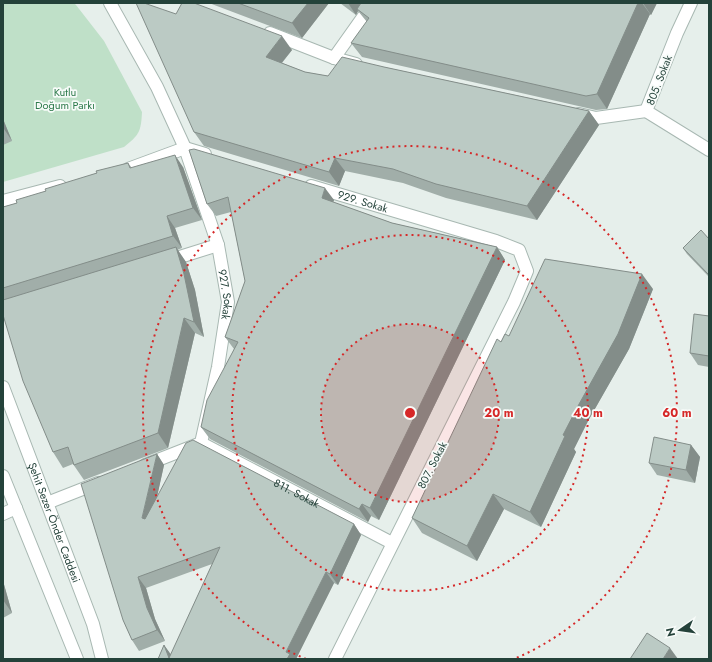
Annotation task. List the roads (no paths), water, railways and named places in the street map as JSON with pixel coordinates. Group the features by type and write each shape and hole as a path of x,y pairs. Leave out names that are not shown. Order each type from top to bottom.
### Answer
{"street":[{"name":"927. Sokak","path":"110,3 158,87 185,148 218,246 228,302 218,367 200,443"},
{"path":"334,58 373,3"},
{"name":"805. Sokak","path":"691,3 677,33 646,111 709,150"},
{"path":"262,30 334,58 365,66"},
{"path":"565,111 596,118 646,111"},
{"path":"114,172 137,166 185,148 216,157"},
{"name":"929. Sokak","path":"299,182 496,241 519,250 527,271"},
{"path":"3,201 70,184"},
{"path":"159,263 218,246"},
{"name":"807. Sokak","path":"335,659 514,302 527,271"},
{"name":"Şehit Sezer Önder Caddesi","path":"3,387 94,624 102,659"},
{"path":"135,469 200,443"},
{"name":"811. Sokak","path":"200,443 392,543"},
{"path":"3,476 78,659"},
{"path":"47,503 113,477"},
{"path":"3,514 16,508"}],"park label":[{"name":"Kutlu Doğum Parkı","path":"65,98"}]}
